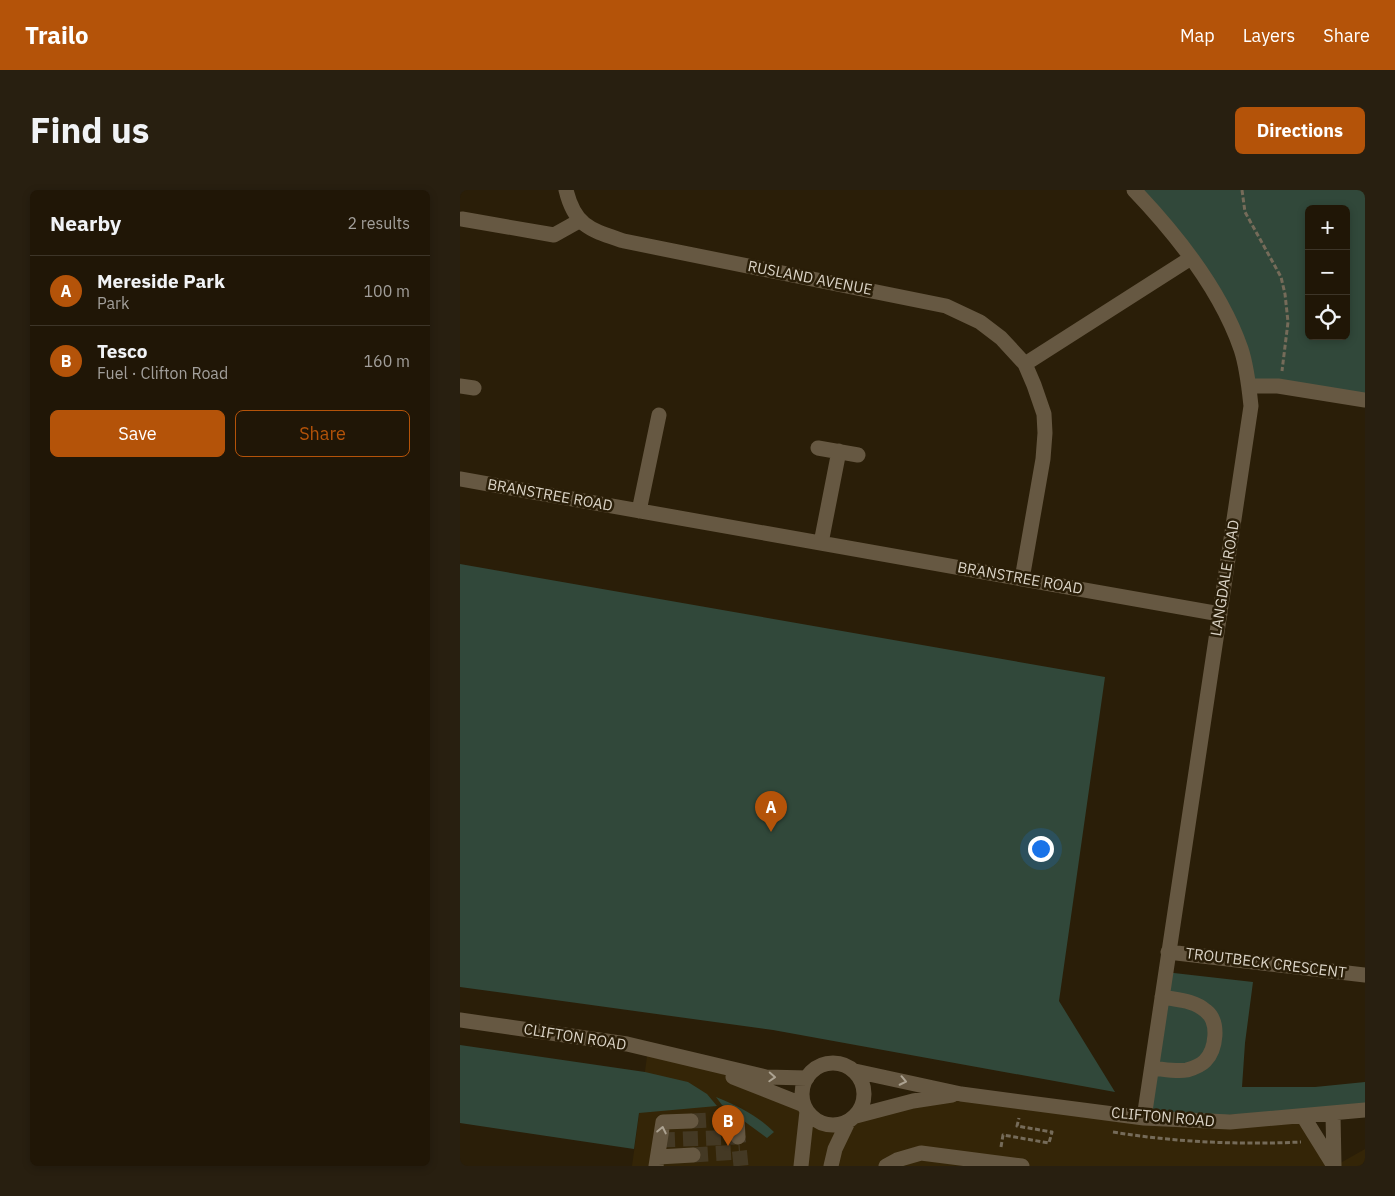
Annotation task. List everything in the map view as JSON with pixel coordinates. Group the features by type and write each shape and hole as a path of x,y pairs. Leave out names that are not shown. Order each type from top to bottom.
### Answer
{"street":[{"path":"462,219 554,235 580,221 570,206 566,190"},
{"name":"LANGDALE ROAD","path":"1134,190 1155,212 1191,258 1227,316 1241,350 1249,386 1251,406 1144,1118"},
{"name":"RUSLAND AVENUE","path":"580,221 595,231 624,241 946,306 980,322 1001,338 1025,364 1044,414 1043,459 1022,579"},
{"path":"1025,364 1191,258"},
{"path":"1249,386 1278,386 1365,400"},
{"path":"639,511 659,415"},
{"path":"818,448 858,455"},
{"path":"821,543 839,451"},
{"name":"BRANSTREE ROAD","path":"460,479 1220,614"},
{"name":"TROUTBECK CRESCENT","path":"1168,952 1365,975"},
{"path":"1152,1068 1185,1070 1194,1068 1206,1060 1214,1042 1214,1024 1208,1012 1196,1004 1162,997"},
{"name":"CLIFTON ROAD","path":"460,1020 627,1044 766,1077 807,1078 821,1066 829,1063 838,1063 855,1071 961,1094 1144,1118 1230,1122 1365,1110"},
{"name":"CLIFTON ROAD","path":"690,1059 805,1108 812,1117 823,1124 838,1125 852,1119 914,1101 961,1094"},
{"path":"831,1166 835,1150 852,1119 862,1107 864,1088 861,1079 855,1071"},
{"path":"801,1166 805,1108 802,1095 803,1086 807,1078"},
{"path":"1333,1114 1334,1166"},
{"path":"1303,1116 1334,1166"},
{"path":"727,1119 736,1119 738,1137"},
{"path":"691,1121 663,1122 657,1161 693,1155"},
{"path":"886,1166 897,1160 921,1153 1022,1166"}],"path":[{"path":"1242,190 1244,212 1281,277 1285,294 1288,322 1284,360 1278,386"},
{"path":"998,1162 1003,1135 1049,1143 1052,1132 1017,1126 1019,1118"}],"shaded area":[{"path":"648,1049 690,1059 778,1095 818,1122 829,1125 838,1125 961,1094 1144,1118 1303,1116 1334,1166 632,1166"},
{"path":"1365,1149 1365,1166 1335,1166"}],"green space":[{"path":"1134,190 1365,190 1365,400 1249,386 1227,316"},
{"path":"460,564 1105,677 1059,1001 1115,1092 773,1030 460,987"},
{"path":"1165,972 1253,982 1245,1043 1242,1087 1315,1087 1365,1082 1365,1110 1144,1118"},
{"path":"460,1045 645,1072 688,1082 707,1094 717,1106 639,1113 634,1149 460,1123"},
{"path":"716,1097 747,1112 774,1132 767,1138 722,1105"}],"tunnel":[{"path":"691,1121 727,1119"},
{"path":"660,1140 738,1137 741,1166"},
{"path":"693,1155 740,1152"}],"place":[{"name":"Mereside Park","path":"771,832"},
{"name":"Tesco","path":"728,1146"}]}
